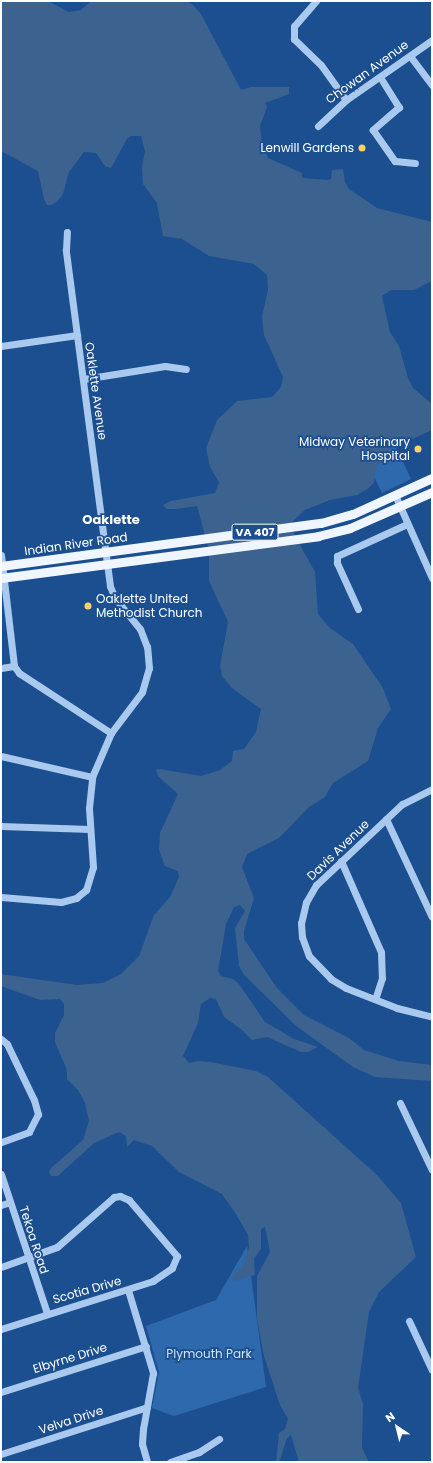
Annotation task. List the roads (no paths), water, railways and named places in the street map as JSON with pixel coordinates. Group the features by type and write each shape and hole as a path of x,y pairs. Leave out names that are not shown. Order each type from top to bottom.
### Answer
{"main road":[{"name":"Indian River Road","path":"2,566 328,522 395,495 432,478"},
{"name":"Indian River Road","path":"2,578 329,534 400,507 432,492"}],"street":[{"path":"316,1 294,26 289,35 321,65 346,100"},
{"name":"Chowan Avenue","path":"318,126 346,100 432,40"},
{"path":"410,56 432,85"},
{"path":"380,77 399,107 375,125 373,130 395,161 415,163"},
{"name":"Oaklette Avenue","path":"1,897 61,902 82,894 89,885 92,874 89,800 92,777 111,732 142,692 148,674 149,660 140,629 115,598 107,565 66,250 67,232"},
{"path":"1,346 77,335"},
{"path":"84,379 165,366 186,369"},
{"path":"395,495 432,578"},
{"path":"358,609 337,563 337,556 407,524"},
{"path":"1,555 2,578 14,666 19,673 111,732"},
{"path":"1,668 14,666"},
{"path":"1,756 92,777"},
{"name":"Davis Avenue","path":"432,789 410,799 386,819 341,862 308,896 302,916 302,937 309,956 323,973 346,988 408,1012 432,1017"},
{"path":"386,819 432,916"},
{"path":"1,826 62,830 90,829"},
{"path":"341,862 381,952 382,978 375,999"},
{"path":"1,1039 7,1044 34,1100 38,1114 37,1121 29,1132 1,1142"},
{"path":"400,1103 432,1170"},
{"name":"Tekoa Road","path":"1,1174 47,1313"},
{"name":"Scotia Drive","path":"1,1328 128,1290 153,1281 174,1264 177,1256 172,1248 129,1200 120,1196 114,1197 57,1247 28,1258"},
{"path":"1,1205 10,1202"},
{"path":"1,1267 28,1258"},
{"path":"128,1290 146,1346 154,1380 147,1407 142,1437 147,1462"},
{"path":"410,1321 432,1370"},
{"name":"Elbyrne Drive","path":"1,1392 146,1346"},
{"name":"Velva Drive","path":"1,1454 147,1407"},
{"path":"170,1462 199,1452 219,1439"}],"place":[{"name":"Lenwill Gardens","path":"362,148"},
{"name":"Midway Veterinary Hospital","path":"418,449"},
{"name":"Oaklette United Methodist Church","path":"88,606"}],"district":[{"name":"Oaklette","path":"111,520"}],"park label":[{"name":"Plymouth Park","path":"209,1354"}]}
